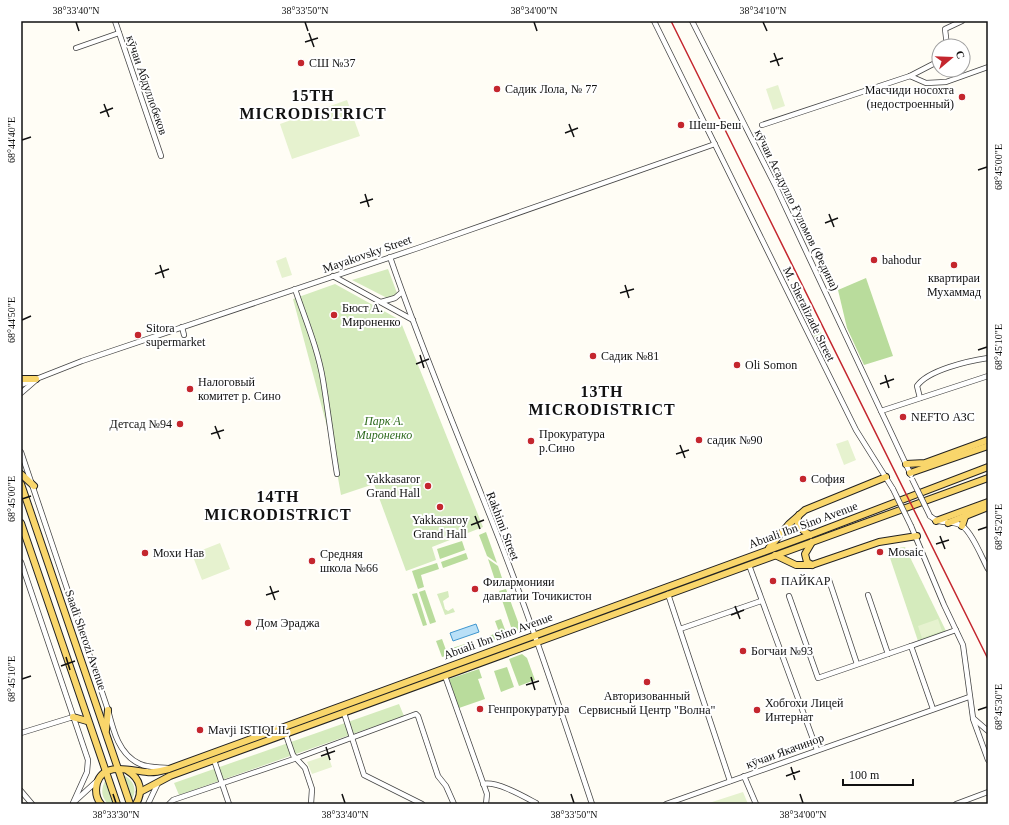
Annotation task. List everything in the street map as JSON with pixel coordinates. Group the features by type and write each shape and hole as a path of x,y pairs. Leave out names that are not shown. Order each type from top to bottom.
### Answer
{"main road":[{"path":"22,382 36,379"},
{"path":"906,464 925,463 988,440"},
{"path":"911,476 988,446"},
{"name":"Abuali Ibn Sino Avenue","path":"117,768 156,772 169,768 534,634 810,535 988,467"},
{"path":"21,474 34,486"},
{"path":"768,550 800,513 886,477"},
{"name":"Abuali Ibn Sino Avenue","path":"140,792 170,776 988,478"},
{"name":"Saadi Sherozi Avenue","path":"21,484 130,804"},
{"path":"936,521 988,502"},
{"path":"948,523 966,514 988,507"},
{"path":"800,513 797,523 799,528 810,535"},
{"path":"962,526 966,514"},
{"name":"Saadi Sherozi Avenue","path":"21,523 87,721 117,804"},
{"path":"775,555 796,565 812,564 879,542 917,536"},
{"path":"812,542 805,554 807,562 812,564"},
{"path":"105,733 108,710"},
{"path":"73,717 87,721"},
{"path":"101,804 96,795 98,780 105,772 117,768"},
{"path":"127,770 137,779 140,792 136,804"}],"street":[{"name":"кӯчаи Абдуллобеков","path":"115,21 161,156"},
{"path":"654,21 714,144"},
{"name":"кӯчаи Асадулло Ғуломов (Федина)","path":"692,21 776,186 930,516 936,521"},
{"path":"947,38 946,28 962,21"},
{"path":"76,48 119,33"},
{"name":"кӯчаи Асадулло Ғуломов (Федина)","path":"762,125 910,76 931,65"},
{"path":"910,76 926,83 946,82 988,67"},
{"name":"Mayakovsky Street","path":"36,379 82,361 390,257 714,144"},
{"name":"M. Sheralizade Street","path":"714,144 853,424 893,489 917,536"},
{"name":"Rakhimi Street","path":"390,257 450,420 504,550 592,804"},
{"path":"333,276 412,320"},
{"path":"295,289 317,354 323,380 337,474"},
{"path":"381,302 395,298 402,292"},
{"path":"182,327 184,335"},
{"path":"920,398 917,386 922,379 962,363 988,358"},
{"path":"881,411 988,376"},
{"path":"21,394 36,379"},
{"path":"21,452 34,486 49,539 108,710 114,733 127,755 143,765 169,768"},
{"path":"936,521 962,526 970,534 988,569"},
{"path":"917,536 944,605 963,645 967,660 968,696 973,718 988,760"},
{"path":"21,562 22,571 88,760 87,772 72,803"},
{"path":"749,565 817,750"},
{"path":"829,580 857,664"},
{"path":"668,594 730,781"},
{"path":"868,595 888,654"},
{"path":"789,596 818,678 956,630"},
{"path":"680,629 761,601"},
{"path":"911,646 933,709"},
{"path":"445,676 487,794 486,804"},
{"name":"кӯчаи Якачинор","path":"666,804 680,802 730,781 968,696"},
{"path":"344,713 364,774 422,804"},
{"path":"169,804 173,800 222,782 297,758 416,714 418,716 438,776 446,786 454,804"},
{"path":"21,733 73,717"},
{"path":"973,718 988,731"},
{"path":"283,727 293,755 303,764 312,789 312,804"},
{"path":"214,760 229,804"},
{"path":"744,776 756,804"},
{"path":"72,803 98,780"},
{"path":"148,804 158,783"},
{"path":"483,784 488,783 498,786 536,803"},
{"path":"21,791 32,804"},
{"path":"956,804 988,792"}],"green space":[{"path":"778,85 785,106 773,110 766,89"},
{"path":"347,100 360,136 292,159 280,124"},
{"path":"286,257 292,275 282,278 276,261"},
{"path":"388,269 397,293 395,297 389,299 352,280"},
{"path":"866,278 893,356 864,365 847,328 838,290"},
{"name":"Парк А. Мироненко","path":"335,284 400,320 483,527 432,547 436,560 406,571 374,484 341,495 333,449 293,299"},
{"path":"805,301 834,358 828,364 798,304"},
{"path":"848,440 856,460 844,465 836,444"},
{"path":"486,532 497,563 487,556 479,535"},
{"path":"462,541 465,550 440,559 437,549"},
{"path":"220,543 230,569 202,580 192,554"},
{"path":"905,547 946,631 918,641 887,549"},
{"path":"466,553 468,559 443,568 441,562"},
{"path":"488,559 498,566 504,584 497,586"},
{"path":"437,563 439,569 421,575 424,587 418,589 412,571"},
{"path":"506,589 521,630 513,633 499,591"},
{"path":"425,590 436,622 430,624 419,592"},
{"path":"448,591 449,597 443,601 445,609 448,611 453,608 455,612 445,615 437,594"},
{"path":"417,593 427,625 423,626 412,594"},
{"path":"501,619 507,635 491,641 489,636 499,632 495,621"},
{"path":"938,619 942,631 922,638 918,626"},
{"path":"442,639 446,650 465,644 467,649 442,657 436,641"},
{"path":"522,654 527,658 535,680 519,686 509,659"},
{"path":"507,667 514,687 501,692 494,671"},
{"path":"479,669 482,678 478,679 485,699 459,708 449,679"},
{"path":"399,704 404,716 179,795 174,783"},
{"path":"328,755 332,767 312,774 307,762"},
{"path":"123,775 130,780 134,786 134,793 131,801"},
{"path":"105,781 114,804 107,803 104,798 102,790"},
{"path":"743,792 748,804 709,803"}],"water":[{"path":"476,624 479,632 453,641 450,633"}],"railway":[{"path":"671,21 988,659"}],"place":[{"name":"СШ №37","path":"301,63"},
{"name":"Садик Лола, № 77","path":"497,89"},
{"name":"Масчиди носохта (недостроенный)","path":"962,97"},
{"name":"Шеш-Беш","path":"681,125"},
{"name":"bahodur","path":"874,260"},
{"name":"квартираи Мухаммад","path":"954,265"},
{"name":"Бюст А. Мироненко","path":"334,315"},
{"name":"Sitora supermarket","path":"138,335"},
{"name":"Садик №81","path":"593,356"},
{"name":"Oli Somon","path":"737,365"},
{"name":"Налоговый комитет р. Сино","path":"190,389"},
{"name":"NEFTO АЗС","path":"903,417"},
{"name":"Детсад №94","path":"180,424"},
{"name":"садик №90","path":"699,440"},
{"name":"Прокуратура р.Сино","path":"531,441"},
{"name":"София","path":"803,479"},
{"name":"Yakkasaror Grand Hall","path":"428,486"},
{"name":"Yakkasaroy Grand Hall","path":"440,507"},
{"name":"Mosaic","path":"880,552"},
{"name":"Мохи Нав","path":"145,553"},
{"name":"Средняя школа №66","path":"312,561"},
{"name":"ПАЙКАР","path":"773,581"},
{"name":"Филармонияи давлатии Точикистон","path":"475,589"},
{"name":"Дом Эраджа","path":"248,623"},
{"name":"Богчаи №93","path":"743,651"},
{"name":"Авторизованный Сервисный Центр \"Волна\"","path":"647,682"},
{"name":"Генпрокуратура","path":"480,709"},
{"name":"Хобгохи Лицей Интернат","path":"757,710"},
{"name":"Mavji ISTIQLIL","path":"200,730"}],"district":[{"name":"15TH MICRODISTRICT","path":"313,104"},
{"name":"13TH MICRODISTRICT","path":"602,400"},
{"name":"14TH MICRODISTRICT","path":"278,505"}]}
